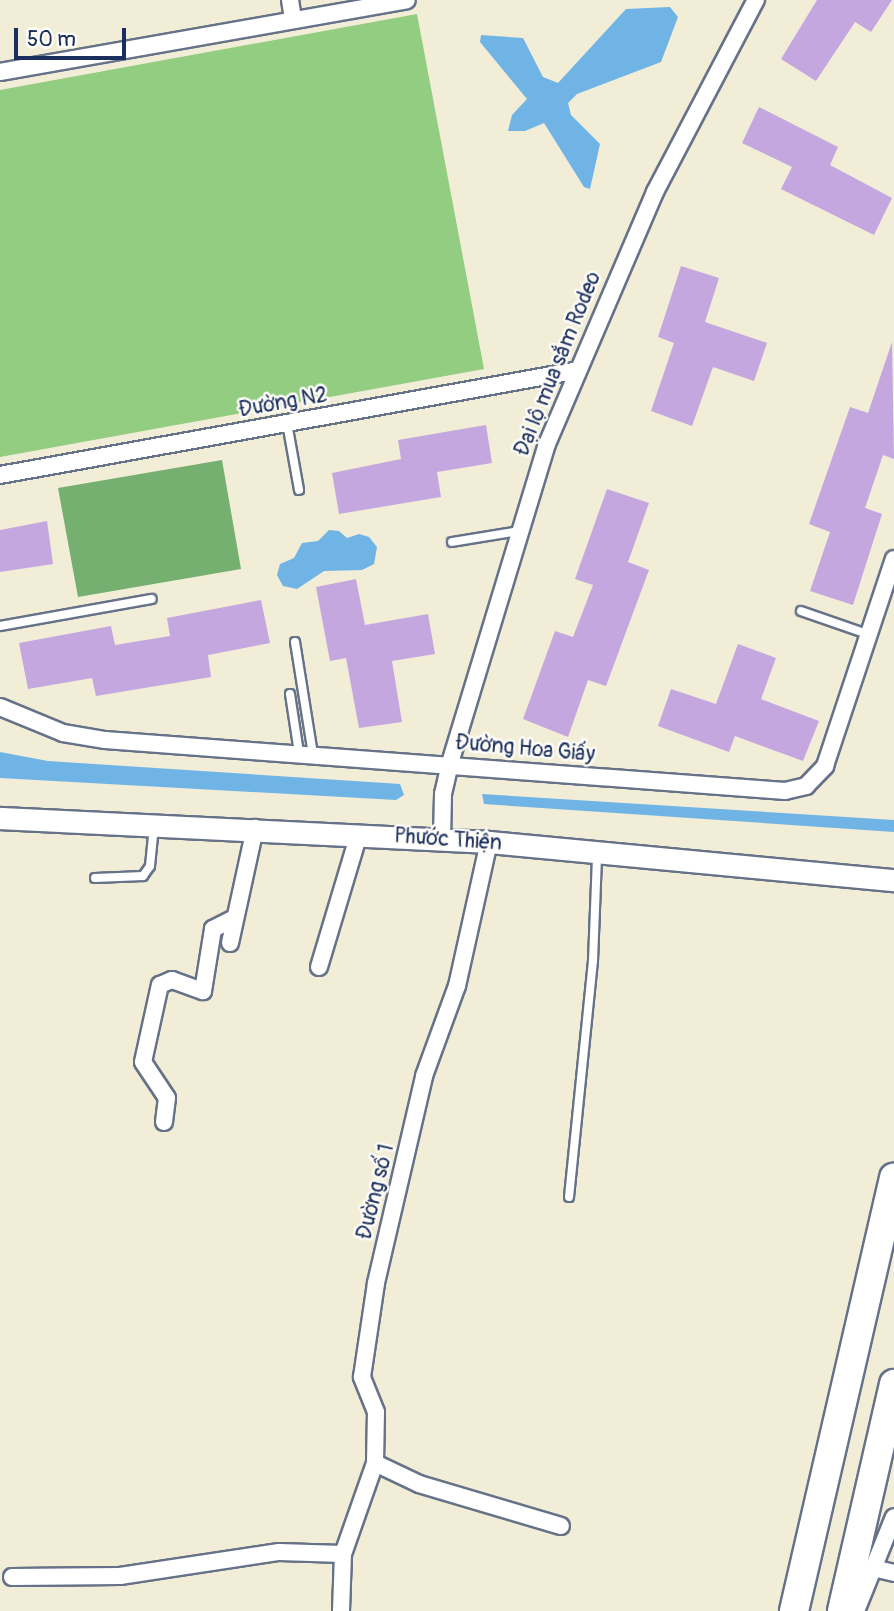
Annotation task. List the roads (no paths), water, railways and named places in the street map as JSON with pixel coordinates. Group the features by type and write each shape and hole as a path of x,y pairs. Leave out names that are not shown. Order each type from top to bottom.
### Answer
{"highway":[{"path":"794,1611 894,1177"},
{"path":"842,1611 894,1384"}],"street":[{"path":"290,0 293,20"},
{"path":"0,72 407,0"},
{"name":"Đại lộ mua sắm Rodeo","path":"442,839 443,794 450,763 519,531 575,371 672,157 756,0"},
{"name":"Đường N2","path":"0,475 575,371"},
{"name":"Đường Hoa Giấy","path":"0,707 84,737 450,763 777,792 800,788 816,778 828,759 867,634 894,559"},
{"name":"Phước Thiện","path":"0,818 256,828 489,842 894,880"},
{"path":"230,943 256,828"},
{"path":"320,967 359,834"},
{"name":"Đường số 1","path":"341,1611 343,1554 375,1463 376,1412 362,1377 376,1283 424,1076 457,986 489,842"},
{"path":"164,1122 167,1098 143,1062 160,985 172,980 203,991 213,929 235,918"},
{"path":"375,1463 419,1484 561,1526"},
{"path":"856,1611 894,1517"},
{"path":"12,1577 120,1576 279,1552 343,1554"},
{"path":"873,1568 894,1573"}],"lane":[{"path":"287,423 299,490"},
{"path":"452,542 519,531"},
{"path":"0,626 152,599"},
{"path":"801,611 867,634"},
{"path":"295,642 306,754"},
{"path":"289,694 306,754"},
{"path":"95,878 143,876 150,866 154,823"},
{"path":"569,1197 593,961 597,852"}],"water":[{"path":"670,7 678,17 661,62 577,94 568,103 571,115 600,144 590,189 584,187 544,123 525,131 508,131 512,115 527,99 480,42 481,35 523,38 543,77 558,83 626,9"},
{"path":"329,530 339,531 347,538 359,534 369,537 377,547 374,564 362,570 324,571 297,589 283,586 277,575 280,564 294,558 302,543 318,541"},
{"path":"0,752 48,761 400,784 404,795 396,800 0,778"},
{"path":"482,794 894,820 894,832 484,804"}]}
